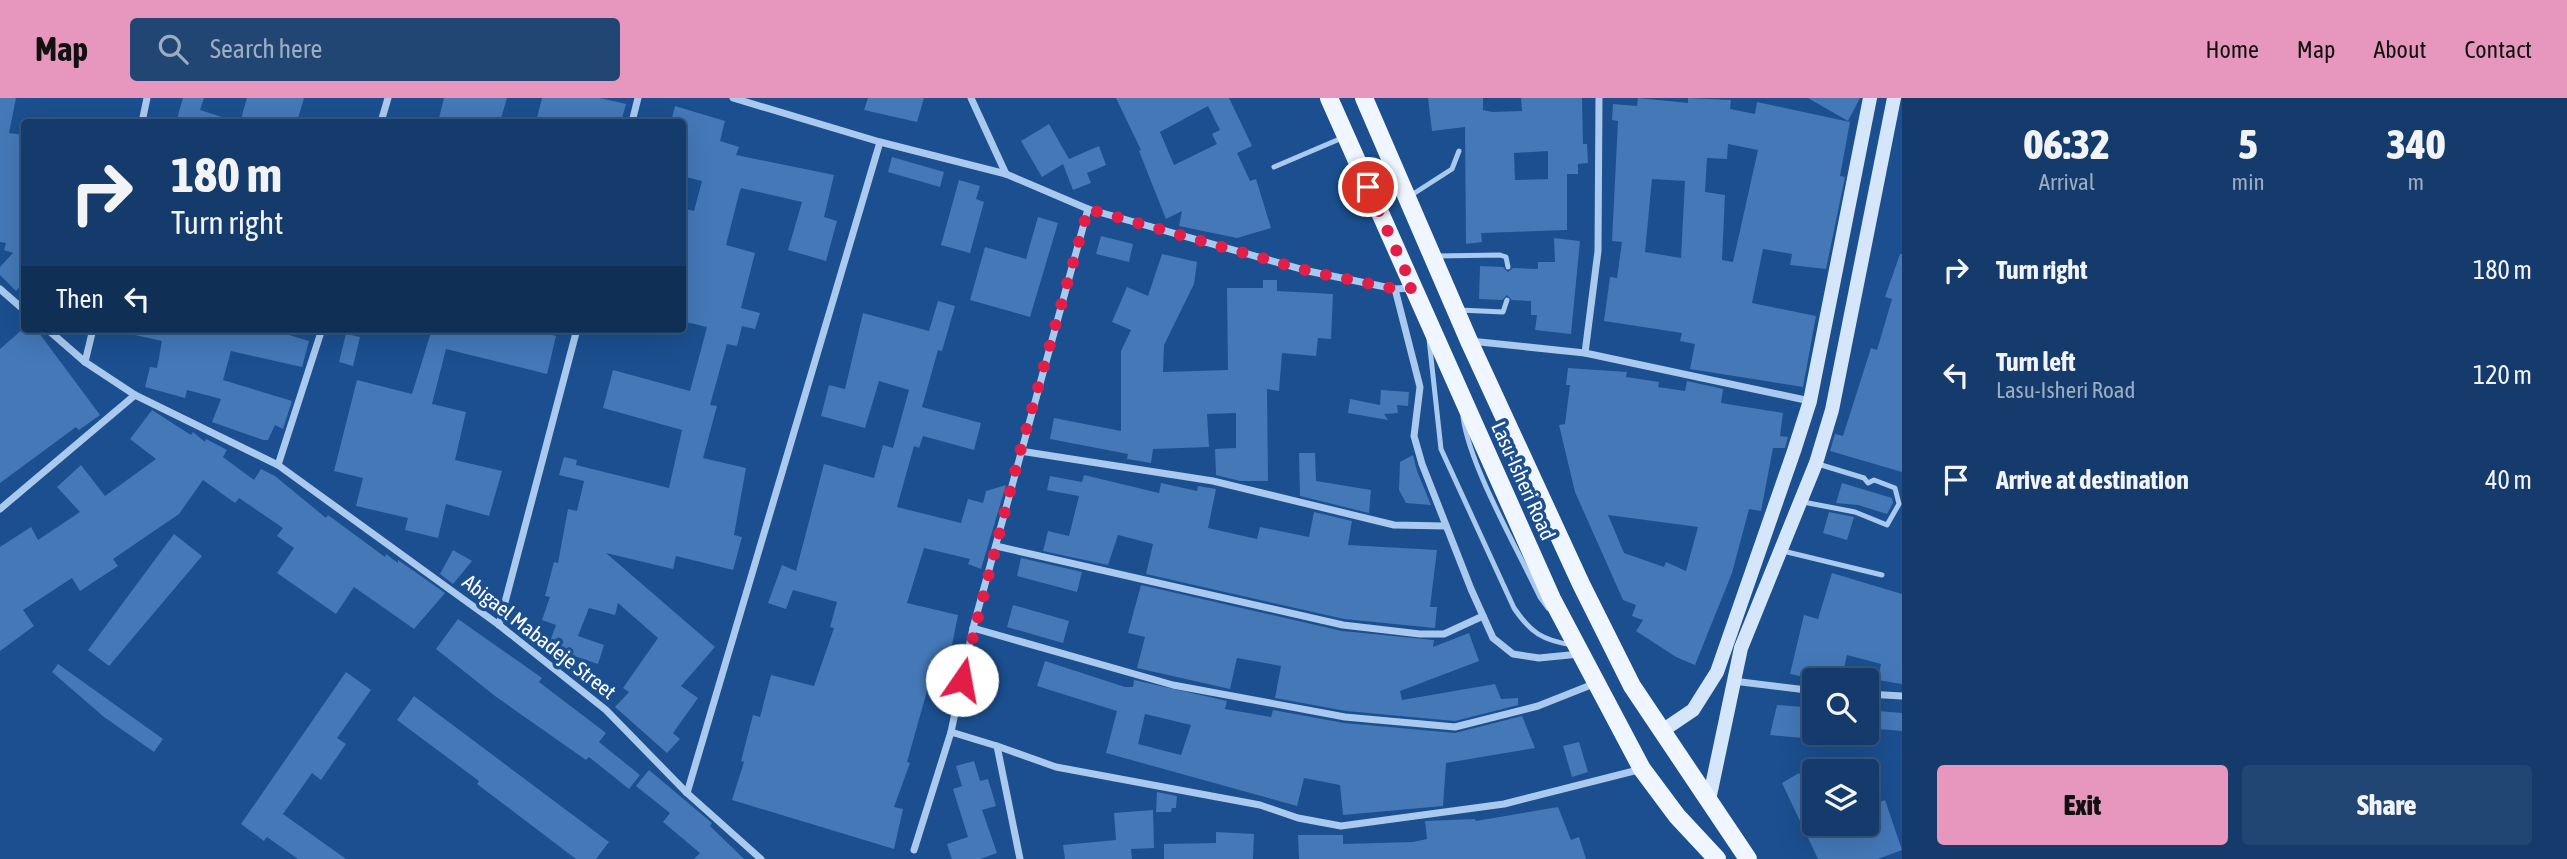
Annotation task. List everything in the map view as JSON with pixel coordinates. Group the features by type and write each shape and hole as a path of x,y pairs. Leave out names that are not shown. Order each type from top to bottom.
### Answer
{"main road":[{"name":"Lasu-Isheri Road","path":"1329,98 1404,288 1426,322 1564,622 1642,769 1677,816 1713,857"},
{"name":"Lasu-Isheri Road","path":"1364,98 1469,341 1581,584 1632,686 1748,859"},
{"path":"1662,731 1693,710 1717,672 1810,401 1870,98"},
{"path":"1709,800 1741,648 1815,463 1832,410 1894,98"}],"street":[{"path":"143,119 147,98"},
{"path":"382,119 388,98"},
{"path":"633,119 638,98"},
{"path":"733,98 880,142 1006,174 1088,209 1308,271 1404,288 1420,387 1414,436 1445,526 1493,638 1513,654 1539,658 1579,650"},
{"path":"971,98 1006,174"},
{"path":"1585,353 1598,251 1599,98"},
{"path":"687,793 880,142"},
{"path":"914,850 951,732 973,628 1088,209"},
{"path":"0,289 21,307"},
{"name":"Abigael Mabadeje Street","path":"52,333 85,362 135,396 278,465 499,625 606,710 687,793 761,859"},
{"path":"85,362 92,333"},
{"path":"278,465 321,333"},
{"path":"499,625 576,333"},
{"path":"1469,341 1585,353 1810,401"},
{"path":"0,509 135,396"},
{"path":"1020,452 1213,481 1394,525 1445,526"},
{"path":"996,546 1343,625 1420,634 1444,634 1483,616"},
{"path":"973,628 1173,685 1345,717 1455,727 1538,706 1596,683"},
{"path":"1732,681 1802,689"},
{"path":"1879,695 1902,696"},
{"path":"951,732 1056,767 1261,805 1298,818 1341,826 1504,804 1642,769"},
{"path":"997,746 1020,859"}],"lane":[{"path":"1274,167 1346,137"},
{"path":"1407,198 1452,169 1459,151"},
{"path":"1433,256 1500,255 1509,261 1508,267"},
{"path":"1456,310 1503,312 1507,300"},
{"path":"1426,322 1441,449 1514,608 1528,629 1552,642 1579,650"},
{"path":"1800,502 1855,512 1887,525 1899,504 1895,488 1874,480 1868,483 1864,478 1815,463"},
{"path":"1781,550 1882,575"}],"building":[{"path":"0,98 16,98 9,133 21,135 21,285 16,291 0,275 0,267 13,253 4,250 6,243 0,242"},
{"path":"183,98 204,98 200,110 228,119 177,119"},
{"path":"247,98 304,98 298,119 241,119"},
{"path":"444,98 507,98 501,119 439,119"},
{"path":"542,98 600,98 626,104 622,119 537,119"},
{"path":"868,98 924,98 917,122 864,110"},
{"path":"1116,98 1229,98 1252,146 1237,153 1250,181 1256,179 1271,228 1237,238 1179,226 1182,211 1166,219 1139,151 1141,150","holes":["1208,106 1220,130 1212,134 1217,144 1174,165 1160,132"]},
{"path":"1428,98 1483,98 1483,110 1492,112 1522,111 1521,98 1582,98 1583,144 1587,144 1588,163 1578,164 1578,174 1567,174 1567,230 1481,233 1482,242 1466,244 1465,127 1432,131","holes":["1548,151 1548,179 1515,180 1514,153"]},
{"path":"1638,98 1688,103 1688,98 1731,100 1730,109 1755,114 1757,102 1850,122 1840,176 1845,177 1826,269 1790,265 1792,254 1763,249 1752,303 1816,316 1803,387 1690,369 1695,344 1680,341 1682,333 1604,321 1610,277 1617,278 1622,242 1612,241 1618,121 1612,120 1613,104 1637,106","holes":["1728,144 1758,150 1733,262 1722,260 1725,195 1705,192 1707,158 1727,159","1652,179 1685,181 1681,258 1645,252"]},
{"path":"1808,98 1860,98 1848,121"},
{"path":"675,106 725,121 720,141 739,147 736,155 834,175 824,217 837,221 826,261 788,250 802,202 741,188 739,194 726,245 755,253 741,308 760,313 755,329 742,326 737,346 727,344 710,405 717,406 703,458 746,468 734,535 742,537 733,570 676,556 673,569 606,553 715,647 681,686 698,698 673,733 680,739 667,753 615,707 629,692 623,688 658,638 618,603 615,615 589,608 578,636 604,645 598,664 548,647 556,625 542,620 550,597 545,596 554,562 558,563 568,509 577,511 584,481 559,475 564,457 577,460 576,465 669,488 682,430 603,408 613,370 690,391 707,327 686,322 686,209 694,211 702,181 686,177 686,119 672,119"},
{"path":"1049,124 1069,159 1099,146 1106,165 1087,173 1091,183 1073,190 1063,164 1042,177 1021,141"},
{"path":"892,157 944,172 940,187 888,172"},
{"path":"959,180 980,186 976,199 984,202 970,253 941,245"},
{"path":"1038,217 1058,223 1030,317 970,300 985,247 1026,259"},
{"path":"1101,236 1133,244 1129,262 1096,254"},
{"path":"1554,238 1580,241 1571,334 1535,330 1537,315 1531,315 1531,301 1512,300 1507,295 1502,300 1479,299 1480,266 1503,267 1508,272 1513,268 1538,269 1538,262 1555,262"},
{"path":"1162,254 1197,262 1194,284 1164,345 1163,372 1228,370 1227,288 1263,288 1263,280 1277,280 1277,291 1333,294 1331,339 1318,338 1316,356 1282,353 1279,391 1267,389 1268,481 1240,481 1216,475 1215,449 1236,448 1236,413 1207,414 1209,447 1153,449 1151,463 1127,459 1128,454 1050,439 1054,418 1121,431 1121,351 1131,330 1112,322 1127,287 1148,296"},
{"path":"1900,254 1902,472 1830,451 1835,434 1843,436 1871,348 1877,350 1892,299 1885,297"},
{"path":"938,301 955,306 942,351 938,350 922,407 981,423 974,450 923,436 919,448 914,446 897,507 961,523 968,499 983,503 986,491 1006,485 981,569 968,564 970,559 924,548 907,603 958,615 942,695 927,691 907,762 910,763 894,807 903,809 894,849 732,800 744,762 741,761 753,715 760,717 771,675 814,686 834,628 830,627 837,602 793,590 786,609 768,603 782,565 796,571 824,464 874,478 883,445 893,448 909,390 879,381 865,428 821,416 829,385 845,389 863,313 929,331"},
{"path":"21,331 21,333 39,333 100,415 79,430 76,427 0,483 0,349"},
{"path":"282,333 309,341 302,367 231,351 223,380 292,401 283,429 275,425 268,440 263,440 212,422 221,399 187,390 185,398 145,387 150,367 157,368 162,341 135,335"},
{"path":"431,333 543,333 556,336 547,374 446,349 432,404 466,412 455,460 502,471 489,516 446,504 438,538 405,530 408,518 356,506 363,478 334,471 357,380 412,394"},
{"path":"346,334 360,337 353,366 339,362"},
{"path":"1568,368 1627,372 1626,377 1659,382 1658,387 1685,391 1687,381 1723,389 1721,403 1783,413 1780,436 1788,437 1785,448 1773,448 1761,511 1749,509 1732,573 1695,665 1676,657 1636,631 1643,620 1632,616 1636,605 1623,600 1575,492 1559,425 1565,424 1570,385 1566,385","holes":["1608,515 1698,527 1686,571 1666,562 1664,567 1624,553"]},
{"path":"1381,390 1409,392 1408,406 1397,405 1398,413 1384,414 1388,420 1348,413 1350,399 1380,405"},
{"path":"152,410 191,435 193,432 205,442 206,439 227,450 223,457 254,480 261,469 275,476 326,518 328,515 385,557 386,554 398,563 398,560 445,593 414,629 354,587 336,614 277,573 294,548 277,536 283,528 239,498 235,503 203,480 179,514 113,559 118,566 80,591 72,578 23,610 34,626 0,651 0,547 31,527 38,540 80,512 57,487 81,465 105,496 156,459 130,439"},
{"path":"1299,453 1315,453 1316,481 1371,490 1369,513 1300,496"},
{"path":"1413,455 1431,505 1406,503 1399,490 1400,462"},
{"path":"1084,475 1159,493 1161,483 1197,491 1198,486 1216,489 1208,528 1257,539 1260,527 1309,537 1314,512 1352,521 1348,545 1437,550 1430,607 1437,607 1435,628 1344,619 1146,574 1153,544 1118,535 1108,565 1043,551 1048,531 1069,536 1079,496 1047,490 1050,476 1082,482"},
{"path":"1842,483 1892,498 1893,503 1887,514 1858,505 1836,503"},
{"path":"1829,512 1854,517 1847,540 1823,533"},
{"path":"174,534 202,556 109,666 88,650"},
{"path":"453,550 472,561 453,584 440,574"},
{"path":"1021,558 1082,572 1077,592 1017,576"},
{"path":"1832,573 1902,594 1902,684 1879,680 1881,664 1847,655 1844,668 1802,668 1802,676 1790,674 1804,615 1818,619"},
{"path":"1141,585 1342,631 1434,640 1433,647 1469,633 1479,661 1400,691 1402,700 1495,684 1501,699 1518,698 1518,705 1455,721 1346,711 1275,698 1281,666 1237,658 1230,689 1137,668 1145,637 1128,633"},
{"path":"1013,605 1069,621 1063,643 1007,627"},
{"path":"458,619 542,678 539,682 606,733 599,742 640,775 629,789 589,757 586,760 495,696 436,649"},
{"path":"1045,661 1125,687 1133,687 1134,680 1227,701 1225,709 1271,717 1273,710 1344,723 1455,733 1522,716 1535,748 1446,763 1443,806 1343,815 1340,785 1304,778 1297,806 1106,753 1117,711 1037,686","holes":["1145,714 1191,725 1181,755 1138,744"]},
{"path":"58,664 163,739 154,752 104,717 52,672"},
{"path":"346,672 371,690 337,738 346,744 321,780 312,773 283,814 346,859 298,859 267,837 264,841 241,824"},
{"path":"414,696 609,842 596,859 576,859 477,784 479,781 397,720"},
{"path":"1777,705 1802,707 1802,738 1770,735"},
{"path":"1879,711 1902,713 1902,731 1879,729"},
{"path":"1579,742 1588,772 1572,777 1563,746"},
{"path":"974,761 980,781 988,779 996,806 982,810 997,853 980,859 952,859 947,844 968,837 953,789 962,786 956,766"},
{"path":"649,770 712,823 710,826 744,859 694,859 700,853 663,822 670,813 636,786"},
{"path":"1799,773 1802,778 1802,825 1782,783"},
{"path":"1157,792 1177,796 1176,808 1172,808 1171,812 1156,812"},
{"path":"1885,800 1902,850 1878,859 1818,859 1807,836 1879,836 1879,802"},
{"path":"1558,807 1571,840 1579,837 1586,859 1299,859 1298,835 1343,835 1343,844 1413,842 1427,839 1425,821 1476,821"},
{"path":"1153,810 1154,848 1131,849 1132,859 1065,859 1063,845 1116,840 1114,813"},
{"path":"1216,832 1254,834 1253,859 1164,859 1164,844 1216,843"}],"route":[{"path":"962,680 973,628 1020,452 1088,209 1308,271 1395,289 1413,288 1368,187"}]}
